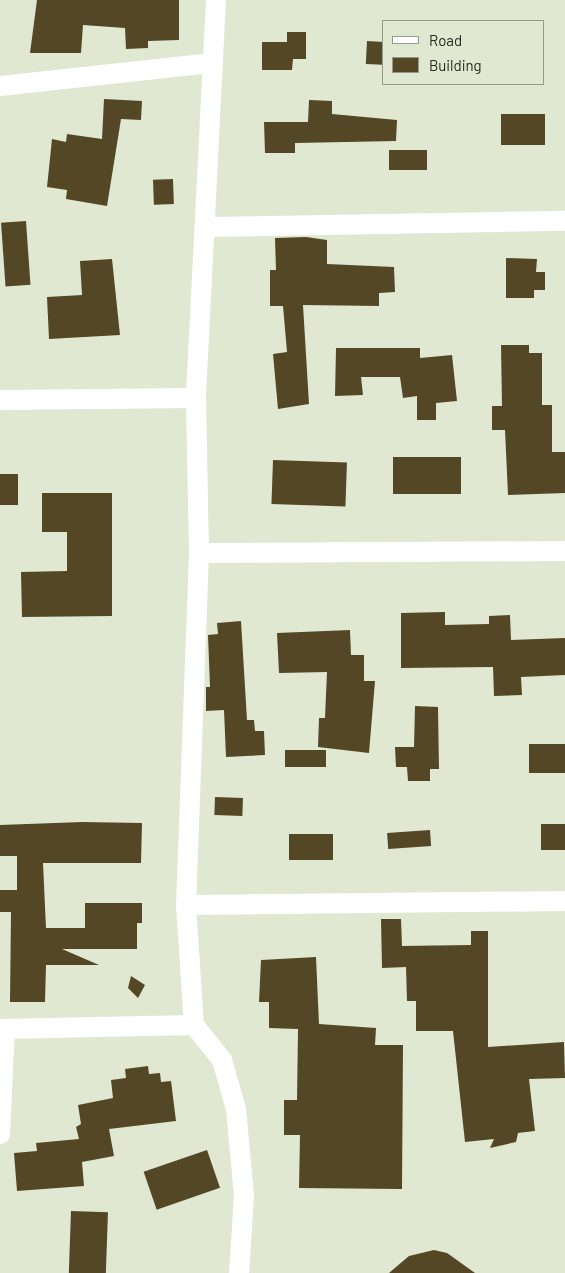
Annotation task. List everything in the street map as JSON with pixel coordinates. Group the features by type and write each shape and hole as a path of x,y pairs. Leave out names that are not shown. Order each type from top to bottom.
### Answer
{"street":[{"path":"216,0 196,398 199,553 186,905 194,1025 222,1060 236,1109 244,1196 239,1273"},
{"path":"0,86 213,64"},
{"path":"206,227 565,221"},
{"path":"0,400 196,398"},
{"path":"199,553 565,551"},
{"path":"186,905 565,901"},
{"path":"0,1134 2,1029 194,1025"}],"building":[{"path":"37,0 179,0 179,40 148,41 148,48 126,49 125,28 83,25 81,53 30,53"},
{"path":"287,32 306,32 306,59 293,59 292,70 262,70 262,42 287,42"},
{"path":"367,41 382,42 382,65 366,64"},
{"path":"104,99 142,101 141,120 121,119 107,206 66,199 67,190 47,187 52,139 66,142 67,134 102,139"},
{"path":"309,100 332,101 332,114 397,120 396,141 295,143 295,153 265,153 264,122 308,122"},
{"path":"501,114 545,114 545,145 501,145"},
{"path":"389,150 427,150 427,170 389,170"},
{"path":"173,179 174,204 154,205 153,180"},
{"path":"26,221 30,285 6,287 1,223"},
{"path":"306,237 327,240 327,264 394,267 395,292 379,293 379,306 303,305 309,404 278,409 273,354 287,352 283,306 270,306 270,270 276,270 275,238"},
{"path":"506,258 537,259 536,272 545,272 545,290 534,290 534,298 506,298"},
{"path":"112,259 120,335 49,339 47,297 82,295 80,261"},
{"path":"501,345 529,345 529,353 542,353 542,405 552,405 552,452 565,452 565,493 508,495 505,430 492,430 492,406 502,406"},
{"path":"336,348 420,348 420,358 452,355 457,401 436,403 436,420 417,420 417,396 403,398 400,377 361,377 363,395 335,396"},
{"path":"393,457 461,457 461,494 393,494"},
{"path":"273,460 347,463 345,507 271,504"},
{"path":"0,474 18,474 18,505 0,505"},
{"path":"42,493 112,493 112,616 22,617 21,572 67,571 67,532 42,532"},
{"path":"445,612 445,625 489,624 489,616 510,615 511,640 565,638 565,675 521,677 522,695 494,696 493,667 401,668 401,613"},
{"path":"241,621 247,720 254,720 255,731 264,731 265,755 226,757 224,710 206,711 206,687 210,687 208,635 218,634 217,623"},
{"path":"350,630 351,655 364,655 364,681 375,681 369,753 318,747 319,718 325,718 327,672 279,673 277,633"},
{"path":"415,706 438,707 439,769 430,769 430,781 408,781 407,767 396,767 395,747 414,747"},
{"path":"529,744 565,744 565,773 529,773"},
{"path":"285,750 326,750 326,767 285,767"},
{"path":"215,797 243,798 242,816 214,815"},
{"path":"82,822 142,823 141,863 43,863 46,928 85,928 85,903 142,903 142,923 137,923 137,949 62,949 99,965 46,965 45,1002 10,1002 11,912 0,912 0,890 17,890 17,856 0,856 0,825"},
{"path":"541,824 565,824 565,850 541,850"},
{"path":"430,830 431,846 388,849 387,833"},
{"path":"289,834 333,834 333,860 289,860"},
{"path":"381,919 401,919 402,946 471,945 471,931 488,931 488,1047 564,1042 565,1078 529,1079 535,1131 518,1133 516,1142 490,1148 494,1139 465,1142 453,1031 416,1031 416,1001 407,1001 406,967 382,968"},
{"path":"316,957 319,1024 376,1028 375,1045 403,1045 402,1189 299,1188 300,1135 284,1135 284,1100 297,1100 298,1029 269,1028 269,1002 259,1002 261,960"},
{"path":"131,976 145,985 138,998 128,988"},
{"path":"148,1066 149,1074 160,1073 161,1082 171,1081 176,1121 109,1129 114,1156 82,1162 84,1186 17,1191 14,1153 37,1151 36,1143 79,1139 76,1127 81,1124 78,1105 113,1098 111,1080 126,1078 125,1069"},
{"path":"207,1150 220,1188 157,1210 144,1172"},
{"path":"71,1211 108,1212 106,1273 69,1273"},
{"path":"434,1250 447,1253 475,1273 389,1273 409,1256"}]}
